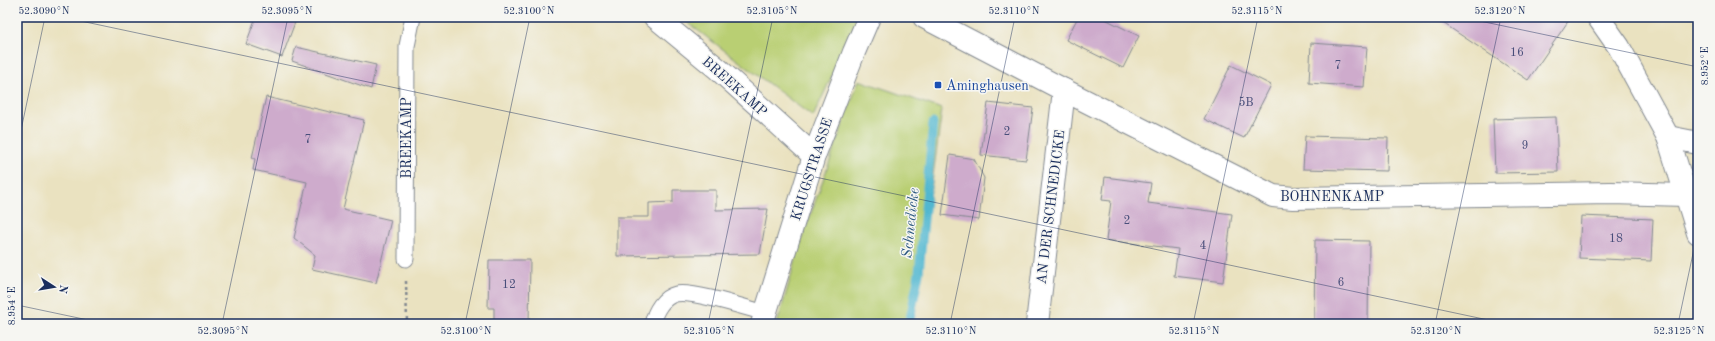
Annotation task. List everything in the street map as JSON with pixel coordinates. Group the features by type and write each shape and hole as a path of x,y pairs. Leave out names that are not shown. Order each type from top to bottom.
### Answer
{"street":[{"name":"BREEKAMP","path":"655,17 718,69 814,156"},
{"name":"KRUGSTRASSE","path":"764,318 814,156 851,59 869,17"},
{"name":"BOHNENKAMP","path":"924,17 1273,196 1293,198 1611,193 1686,195"},
{"path":"1598,17 1619,47 1668,137 1698,233"},
{"name":"AN DER SCHNEDICKE","path":"1037,324 1064,90"},
{"path":"1668,137 1698,143"}],"lane":[{"name":"BREEKAMP","path":"406,259 407,46 413,17"},
{"path":"652,324 654,315 665,300 677,294 701,296 764,318"}],"path":[{"path":"406,259 407,324"}],"shaded area":[{"path":"1698,155 1698,194 1689,163"}],"green space":[{"path":"680,17 859,17 813,117"},
{"path":"859,80 942,109 913,324 777,324 802,238"}],"building":[{"path":"256,17 297,17 282,57 246,44"},
{"path":"1078,17 1101,17 1139,36 1123,68 1066,40"},
{"path":"1434,17 1571,17 1528,80"},
{"path":"1311,43 1367,47 1364,87 1309,83"},
{"path":"296,47 376,65 371,89 292,61"},
{"path":"1231,65 1271,85 1244,138 1204,119"},
{"path":"266,97 364,120 343,209 391,220 376,283 312,269 315,255 294,238 307,182 253,170 255,159 252,158"},
{"path":"988,103 1033,108 1026,160 981,155"},
{"path":"1556,117 1558,172 1495,173 1493,119"},
{"path":"1305,136 1388,138 1387,171 1303,169"},
{"path":"950,155 974,159 984,178 979,220 942,215"},
{"path":"1105,177 1151,183 1148,203 1232,214 1223,282 1174,276 1178,249 1106,240 1111,201 1102,200"},
{"path":"673,190 716,190 716,210 768,209 760,254 617,256 617,217 649,217 649,203 673,202"},
{"path":"1581,216 1653,219 1651,261 1579,258"},
{"path":"1315,240 1369,241 1368,324 1314,323"},
{"path":"489,260 530,260 529,324 494,324 494,308 488,308"}],"waterway":[{"name":"Schnedicke","path":"909,324 919,273 933,123"}],"place":[{"name":"Aminghausen","path":"938,85"}]}
